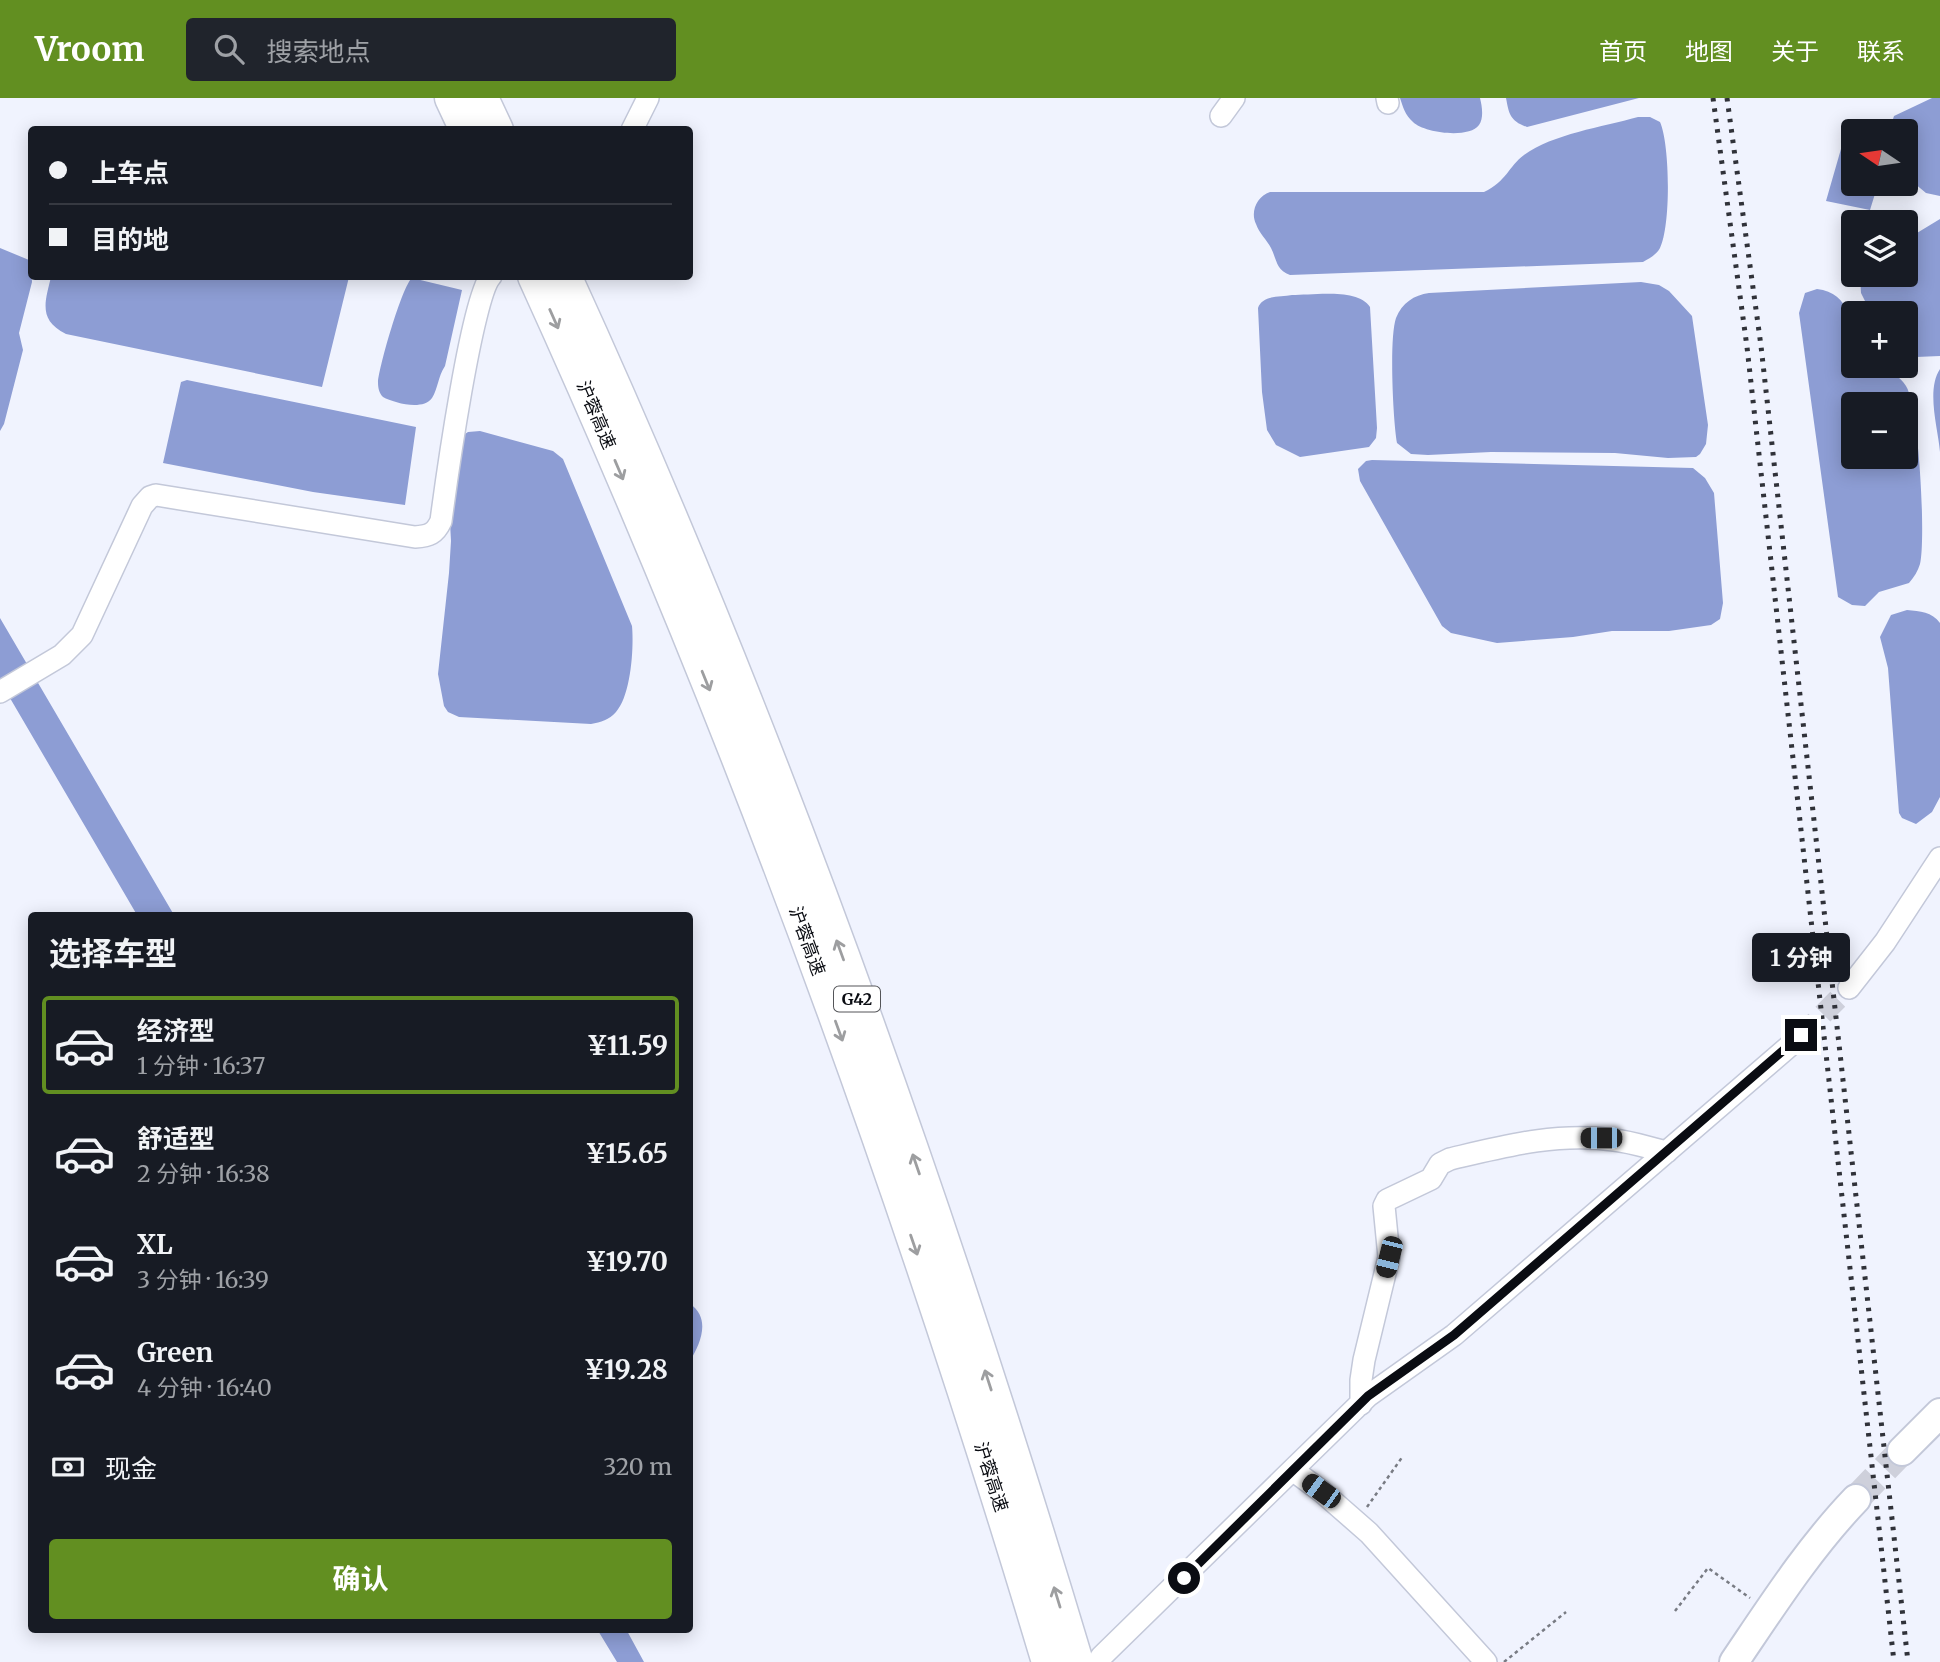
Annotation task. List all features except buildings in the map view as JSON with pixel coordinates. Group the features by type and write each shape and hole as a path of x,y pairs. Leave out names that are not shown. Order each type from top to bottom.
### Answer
{"highway":[{"path":"451,98 464,126"},
{"path":"482,98 495,126"},
{"name":"沪蓉高速","path":"537,280 585,356 751,716 869,1030 986,1372 1089,1660"},
{"name":"沪蓉高速","path":"566,280 585,356 829,1002 939,1320 1048,1662"}],"main road":[{"path":"1902,1451 1940,1413"},
{"path":"1734,1662 1768,1611 1838,1518 1856,1499"}],"street":[{"path":"634,126 649,98"},
{"path":"1221,116 1234,98"},
{"path":"0,692 75,643 87,626 142,506 156,495 415,537 434,533 440,521 476,317 487,280"},
{"path":"1849,988 1885,942 1940,858"},
{"path":"1089,1660 1294,1471 1368,1396 1454,1335 1801,1035"},
{"path":"1361,1404 1364,1360 1389,1257 1384,1206 1387,1200 1431,1179 1440,1164 1450,1159 1526,1141 1601,1138 1667,1152"},
{"path":"1294,1471 1357,1521 1486,1662"}],"path":[{"path":"1357,1521 1404,1456"},
{"path":"1675,1611 1708,1568 1768,1611"},
{"path":"1504,1662 1566,1612"}],"water":[{"path":"1400,98 1480,98 1482,119 1479,125 1466,132 1446,133 1427,129 1410,119"},
{"path":"1506,98 1639,98 1527,127 1511,116"},
{"path":"1932,98 1940,98 1940,196 1926,193 1918,186 1918,119 1893,119 1894,116"},
{"path":"1638,117 1650,117 1660,122 1667,166 1664,237 1660,248 1643,262 1290,275 1279,267 1254,219 1258,201 1270,192 1484,192 1503,179 1524,155 1536,148 1563,136"},
{"path":"1841,149 1841,196 1874,196 1870,210 1826,201"},
{"path":"1940,219 1940,356 1918,357 1918,301 1865,301 1861,293 1861,287 1918,287 1918,232"},
{"path":"0,248 28,260 28,280 32,282 19,333 23,350 0,431"},
{"path":"50,280 348,280 322,387 66,334 51,323 47,316 46,302"},
{"path":"411,280 420,280 462,290 445,366 436,391 428,402 415,405 394,402 383,397 378,384 392,327"},
{"path":"1641,282 1659,285 1669,291 1692,316 1708,425 1706,444 1696,457 1491,452 1428,455 1411,454 1397,443 1392,379 1394,328 1396,318 1409,301 1429,293"},
{"path":"1817,289 1830,292 1841,301 1841,378 1899,378 1908,392 1841,392 1841,469 1918,469 1918,444 1922,502 1920,564 1909,583 1879,592 1865,606 1852,605 1838,597 1799,313 1805,293"},
{"path":"1292,295 1346,295 1364,301 1370,307 1377,428 1376,438 1369,447 1300,457 1276,445 1267,430 1262,392 1258,308 1267,299"},
{"path":"1940,369 1940,452 1933,398"},
{"path":"187,380 416,427 405,505 313,492 163,463 181,382"},
{"path":"480,431 553,451 563,459 632,626 632,658 625,694 616,712 605,720 591,724 459,717 448,712 444,706 438,674 449,573 449,504 459,438 468,432"},
{"path":"1366,461 1693,468 1705,478 1714,493 1723,603 1720,619 1711,625 1669,631 1612,631 1497,643 1451,633 1442,626 1360,481 1358,469"},
{"path":"1907,610 1929,614 1940,623 1940,797 1932,812 1916,824 1902,818 1899,813 1888,668 1880,637 1891,615"},
{"path":"0,618 172,912 135,912 0,681"},
{"path":"693,1307 702,1323 698,1346 693,1355"},
{"path":"599,1633 628,1633 644,1662 617,1662"}],"tunnel":[{"path":"1801,1036 1849,988"},
{"path":"1856,1499 1902,1451"}],"railway":[{"path":"1713,98 1747,347 1894,1662"},
{"path":"1727,98 1761,346 1908,1662"}],"route":[{"path":"1184,1578 1368,1396 1454,1335 1801,1035"}]}
